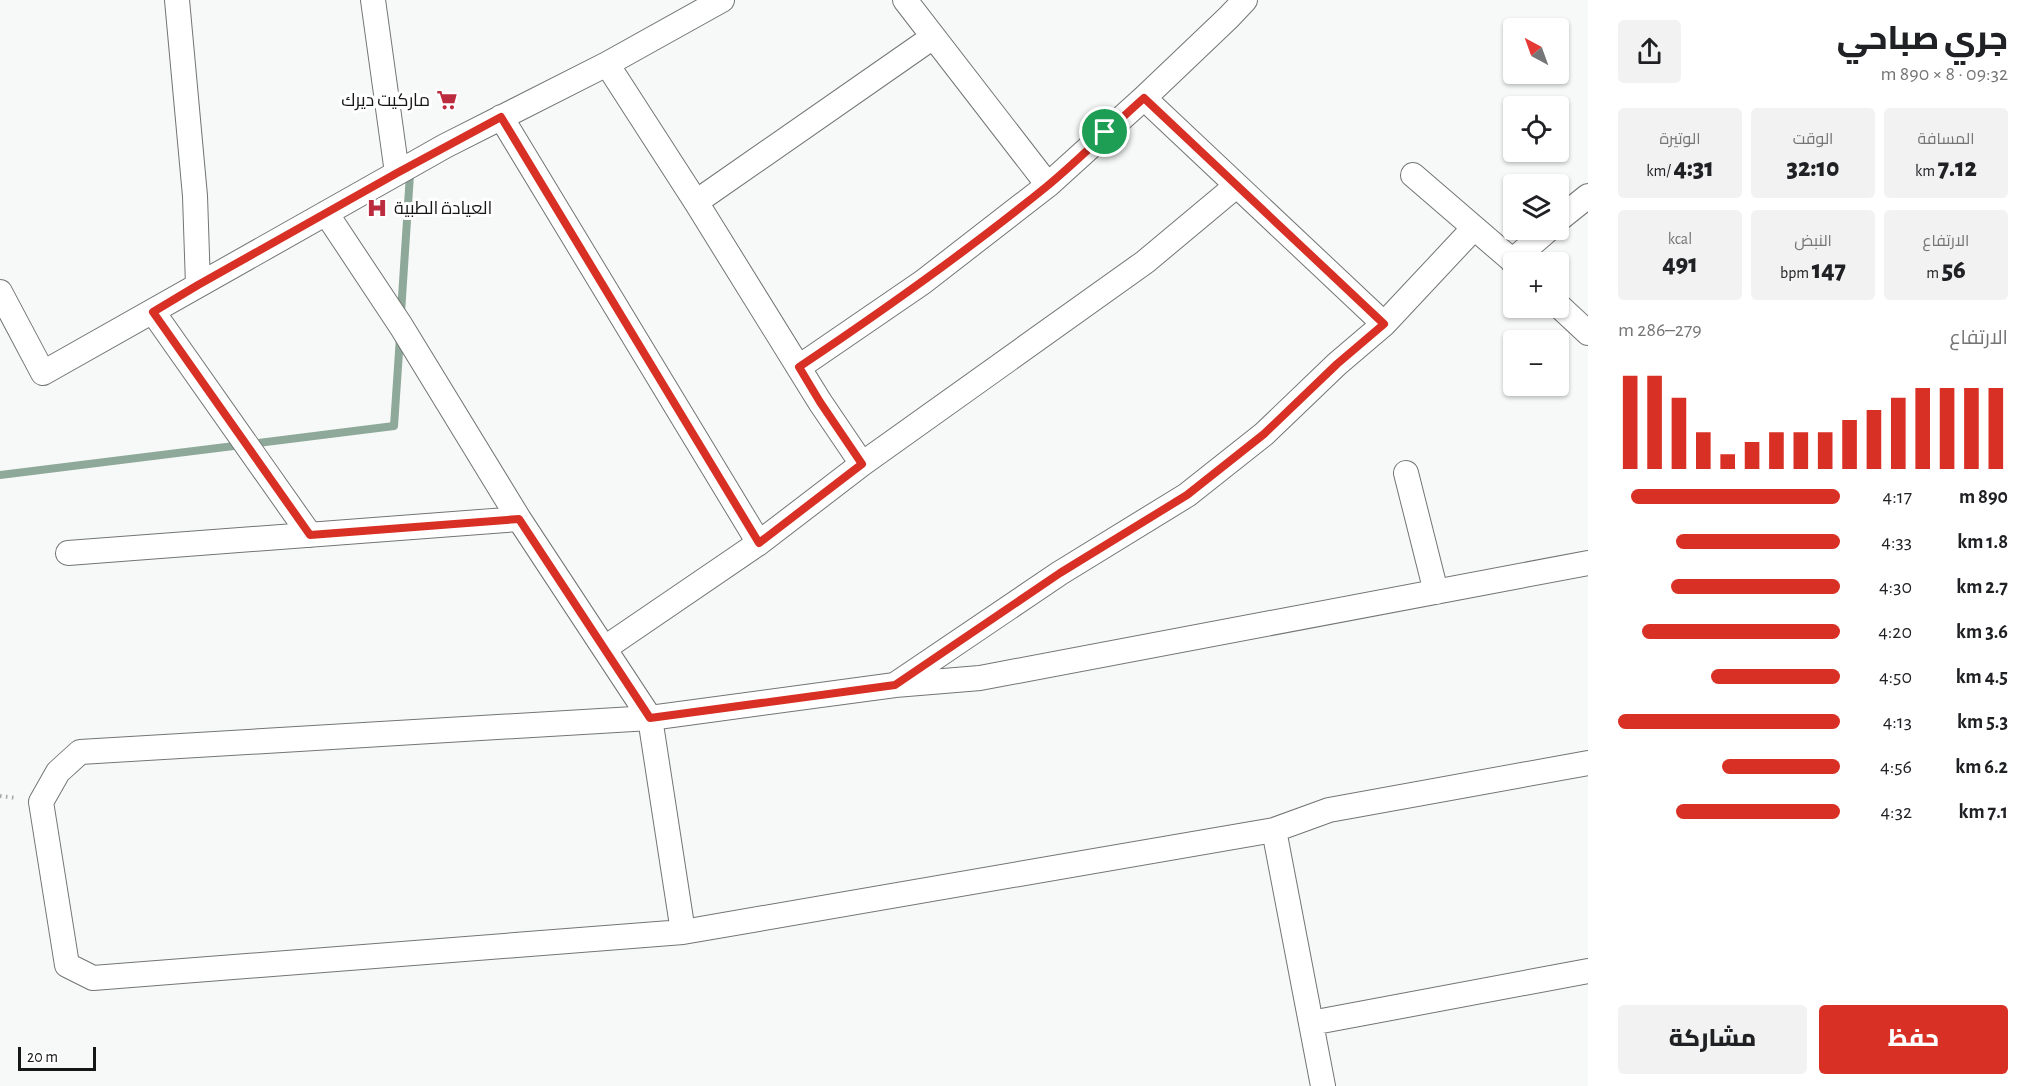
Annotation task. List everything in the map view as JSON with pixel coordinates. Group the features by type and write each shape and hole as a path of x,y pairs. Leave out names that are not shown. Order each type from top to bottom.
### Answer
{"street":[{"path":"177,0 195,196 198,285"},
{"path":"373,0 397,173"},
{"path":"0,292 43,373 397,173 607,64 683,10 722,0"},
{"path":"904,0 1048,185"},
{"path":"799,367 923,282 1048,185 1144,98 1245,0"},
{"path":"696,202 933,37"},
{"path":"607,64 820,402 862,464"},
{"path":"1144,98 1384,324"},
{"path":"501,117 759,543"},
{"path":"1413,175 1503,254"},
{"path":"605,648 759,543 862,464 1144,262 1236,186"},
{"path":"1569,211 1588,196"},
{"path":"326,213 400,326 519,519 650,718 683,932"},
{"path":"895,685 1060,573 1187,495 1264,434 1337,364 1384,324 1473,230"},
{"path":"1524,252 1537,240"},
{"path":"153,312 310,535"},
{"path":"1569,315 1588,333"},
{"path":"1406,473 1436,592"},
{"path":"68,553 519,519"},
{"path":"1588,563 980,678 895,685 650,718 80,752 58,772 40,802 67,964 93,978 683,932 1274,830 1329,810 1588,763"},
{"path":"1274,830 1323,1086"},
{"path":"1311,1023 1588,971"}],"waterway":[{"path":"401,313 410,174"},
{"path":"0,475 394,426 400,337"}],"place":[{"name":"ماركيت ديرك","path":"447,100"},
{"name":"العيادة الطبية","path":"377,208"}],"route":[{"path":"1144,98 1384,324 1337,364 1264,434 1187,495 1060,573 895,685 650,718 519,519 310,535 153,312 445,146 501,117 759,543 862,464 799,367 923,282 979,240 1048,185 1105,132 1144,98"}]}
